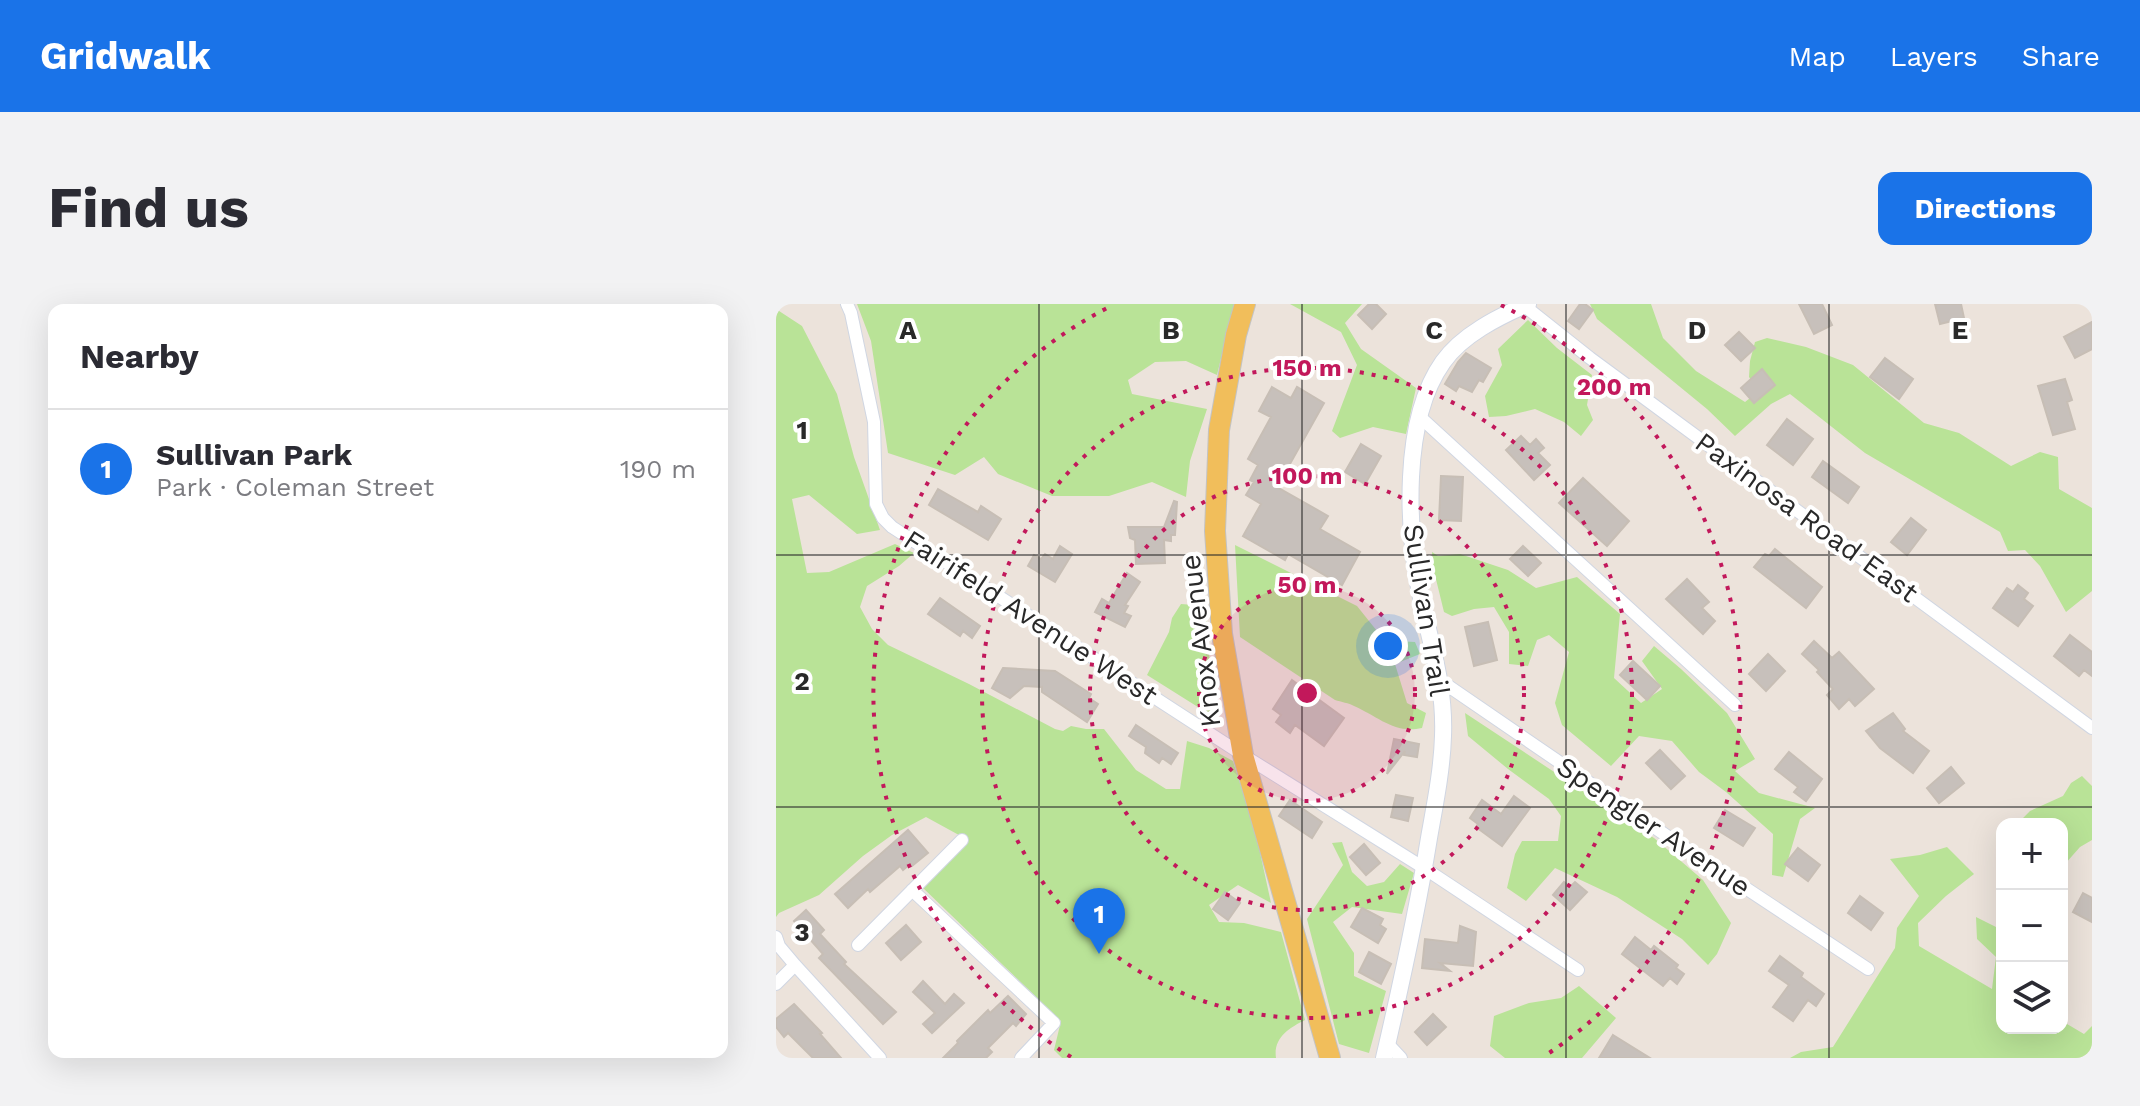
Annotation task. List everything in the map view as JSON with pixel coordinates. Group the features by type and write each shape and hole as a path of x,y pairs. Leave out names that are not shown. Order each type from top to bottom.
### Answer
{"main road":[{"name":"Knox Avenue","path":"1245,304 1236,335 1219,430 1215,531 1222,634 1243,755 1330,1058"}],"street":[{"name":"Fairifeld Avenue West","path":"847,304 874,422 876,504 883,518 907,538 1243,755"},
{"name":"Sullivan Trail","path":"1386,1051 1424,868 1441,766 1441,681 1421,599 1411,538 1414,448 1420,417 1443,362 1477,331 1524,305"},
{"name":"Paxinosa Road East","path":"1524,305 1590,358 2092,728"},
{"path":"1420,417 1735,705"},
{"name":"Spengler Avenue","path":"1441,681 1868,969"},
{"path":"1243,755 1424,868 1578,970"},
{"path":"858,945 962,840"},
{"path":"912,890 1054,1023 1021,1058"},
{"path":"776,937 779,946 795,965 880,1058"},
{"path":"776,984 795,965"},
{"path":"1386,1051 1401,1058"}],"green space":[{"path":"857,304 1234,304 1217,375 1186,361 1155,362 1128,380 1132,394 1207,409 1190,461 1186,497 1152,482 1109,496 1052,496 998,474 984,457 955,475 888,453 871,341"},
{"path":"1290,304 1362,304 1345,323 1361,349 1416,388 1406,434 1373,427 1340,438 1332,431 1357,365 1341,332"},
{"path":"1590,304 1651,304 1663,338 1696,371 1745,402 1759,391 1749,377 1755,342 1767,338 1806,347 1853,365 1924,423 1959,433 2011,466 2040,452 2058,457 2059,489 2092,508 2092,591 2066,612 2040,566 2025,550 2008,551 2000,532 1865,453 1790,394 1771,404 1735,436 1707,409 1597,319"},
{"path":"776,309 802,326 837,394 854,457 880,530 857,534 809,495 792,499 807,573 829,572 895,544 914,553 867,586 860,607 872,629 888,645 1055,729 1063,731 1071,726 1104,729 1136,770 1166,789 1180,789 1187,741 1233,761 1256,834 1271,903 1238,885 1209,905 1219,922 1244,923 1281,932 1305,1020 1280,1039 1276,1058 1062,1058 1054,1050 1061,1021 922,887 968,840 926,817 892,835 863,856 819,895 776,917"},
{"path":"1528,320 1592,375 1587,405 1593,420 1581,436 1564,422 1535,409 1489,417 1485,396 1502,365 1498,349"},
{"path":"1235,545 1357,606 1381,636 1415,642 1420,654 1395,664 1407,703 1426,713 1422,728 1395,727 1352,705 1335,700 1240,637"},
{"path":"1432,552 1438,556 1460,554 1508,570 1536,588 1577,577 1620,614 1614,678 1641,703 1662,689 1642,661 1654,646 1681,669 1727,713 1755,759 1735,771 1759,793 1815,808 1800,819 1783,877 1772,875 1773,834 1699,772 1672,741 1639,736 1611,766 1562,725 1555,703 1569,652 1549,635 1537,640 1528,666 1509,664 1509,632 1494,607 1452,616 1444,612"},
{"path":"1181,604 1206,606 1217,719 1147,675"},
{"path":"1465,713 1654,838 1703,880 1731,923 1717,954 1708,965 1682,939 1617,897 1555,868 1526,901 1507,888 1515,854 1522,841 1558,841 1561,816 1549,799 1468,736"},
{"path":"2082,776 2092,786 2092,840 2080,847 2068,861 2068,818 2023,818 2030,811 2063,796 2071,783"},
{"path":"1342,842 1352,872 1367,886 1384,882 1400,864 1414,873 1402,914 1352,907 1333,922 1354,953 1354,976 1386,991 1369,1053 1339,1044 1307,919 1343,865 1332,843"},
{"path":"1947,847 1974,874 1918,923 1919,946 1992,989 1996,957 1996,1034 2068,1034 2068,1025 2084,1034 2092,1026 2092,1058 1790,1058 1801,1052 1833,1047 1895,948 1897,928 1919,896 1890,859"},
{"path":"1976,917 1996,927 1996,957 1977,939"},
{"path":"1579,986 1616,1018 1582,1058 1505,1058 1490,1046 1494,1016 1529,1003 1561,998"}],"building":[{"path":"1369,304 1376,304 1386,314 1372,329 1358,315"},
{"path":"1580,304 1593,310 1579,329 1568,321"},
{"path":"1799,304 1822,304 1832,325 1814,334"},
{"path":"1935,304 1961,304 1964,318 1940,324"},
{"path":"2092,322 2092,349 2075,358 2064,337"},
{"path":"1739,332 1755,348 1741,361 1725,345"},
{"path":"1466,353 1491,368 1483,382 1479,380 1472,392 1459,386 1456,391 1445,384"},
{"path":"1885,358 1913,379 1899,399 1870,377"},
{"path":"1762,369 1775,385 1754,403 1741,388"},
{"path":"2065,379 2072,400 2067,402 2075,429 2053,435 2038,386"},
{"path":"1272,387 1291,398 1297,387 1324,403 1277,487 1328,516 1320,529 1360,552 1342,585 1288,554 1285,560 1243,536 1261,504 1246,495 1254,482 1250,480 1258,465 1248,459 1271,417 1259,411"},
{"path":"1787,419 1813,439 1793,465 1767,445"},
{"path":"1521,436 1530,445 1536,439 1544,448 1538,453 1550,465 1534,480 1506,450"},
{"path":"1361,444 1381,456 1365,484 1345,472"},
{"path":"1823,461 1859,487 1848,503 1812,477"},
{"path":"1441,476 1463,477 1461,521 1439,520"},
{"path":"1583,478 1629,521 1607,546 1559,503"},
{"path":"938,489 978,512 981,506 1001,519 988,540 929,505"},
{"path":"1174,501 1177,502 1175,535 1171,535 1171,541 1164,540 1165,563 1136,564 1135,540 1130,538 1128,527 1164,527"},
{"path":"1911,518 1926,530 1907,555 1891,542"},
{"path":"1060,546 1072,554 1055,582 1028,566 1034,555 1041,559 1045,554 1053,559"},
{"path":"1523,546 1541,563 1528,576 1510,559"},
{"path":"1775,549 1822,587 1806,608 1754,567 1765,554 1769,556"},
{"path":"1127,573 1140,582 1125,605 1128,606 1124,613 1131,616 1125,627 1095,612 1102,599 1109,603"},
{"path":"1687,579 1709,602 1702,608 1715,621 1703,634 1666,599"},
{"path":"2018,585 2028,593 2024,599 2033,606 2018,626 1993,608 2007,588 2013,592"},
{"path":"940,598 980,626 972,638 963,631 960,636 928,614"},
{"path":"1488,622 1497,660 1474,666 1465,627"},
{"path":"2070,635 2092,652 2092,676 2084,670 2079,676 2054,656"},
{"path":"1814,641 1832,658 1839,652 1874,689 1855,706 1849,699 1839,709 1827,695 1833,689 1802,654"},
{"path":"1768,654 1785,671 1766,691 1749,674"},
{"path":"1633,661 1660,686 1647,700 1620,675"},
{"path":"1003,668 1055,671 1091,694 1089,698 1098,704 1087,722 1042,692 1042,687 1024,686 1010,698 992,688"},
{"path":"1292,680 1344,718 1324,746 1295,725 1290,733 1276,722 1281,715 1273,709"},
{"path":"1893,713 1905,729 1903,731 1929,751 1913,773 1880,748 1866,731"},
{"path":"1136,725 1178,753 1171,764 1162,758 1159,763 1145,753 1146,747 1129,736"},
{"path":"1394,739 1419,744 1417,757 1404,755 1405,751 1387,774"},
{"path":"1660,750 1685,776 1671,789 1646,763"},
{"path":"1789,752 1822,779 1806,801 1794,792 1798,787 1775,769"},
{"path":"1951,767 1964,783 1939,803 1927,788"},
{"path":"1396,795 1413,798 1408,821 1391,817"},
{"path":"1514,796 1530,808 1502,846 1476,827 1478,824 1470,818 1482,800 1501,814"},
{"path":"1290,800 1322,822 1312,838 1279,816"},
{"path":"1725,810 1755,828 1743,846 1714,828"},
{"path":"908,830 928,853 912,866 910,864 903,870 900,866 848,908 835,894"},
{"path":"1364,844 1380,863 1366,875 1350,857"},
{"path":"1798,848 1820,865 1808,881 1785,864"},
{"path":"1564,882 1570,887 1575,882 1587,892 1570,910 1553,895"},
{"path":"1225,892 1240,903 1228,920 1213,909"},
{"path":"2083,893 2092,898 2092,922 2073,912"},
{"path":"1860,896 1883,913 1871,930 1848,913"},
{"path":"1362,908 1383,919 1380,925 1386,929 1378,943 1351,927"},
{"path":"806,910 824,930 820,934 846,962 844,964 896,1012 883,1024 819,958 823,954 794,921"},
{"path":"906,925 921,942 901,960 886,943"},
{"path":"1460,926 1476,932 1473,966 1440,963 1450,971 1422,968 1425,939 1458,943"},
{"path":"1635,937 1651,950 1654,946 1678,965 1676,968 1684,974 1677,984 1670,978 1663,986 1622,954"},
{"path":"1369,952 1391,964 1381,984 1359,972"},
{"path":"1780,956 1824,994 1816,1006 1808,1000 1793,1021 1773,1007 1789,985 1769,971"},
{"path":"923,981 945,1004 954,994 964,1003 932,1033 923,1024 935,1013 913,992"},
{"path":"1008,996 1026,1014 988,1048 992,1052 986,1058 943,1058 988,1010 990,1013"},
{"path":"794,1004 841,1058 813,1058 788,1033 784,1037 776,1027 776,1019"},
{"path":"1433,1014 1446,1027 1427,1045 1415,1032"},
{"path":"1613,1035 1650,1058 1599,1058"}],"place":[{"name":"Sullivan Park","path":"1099,954"}]}
